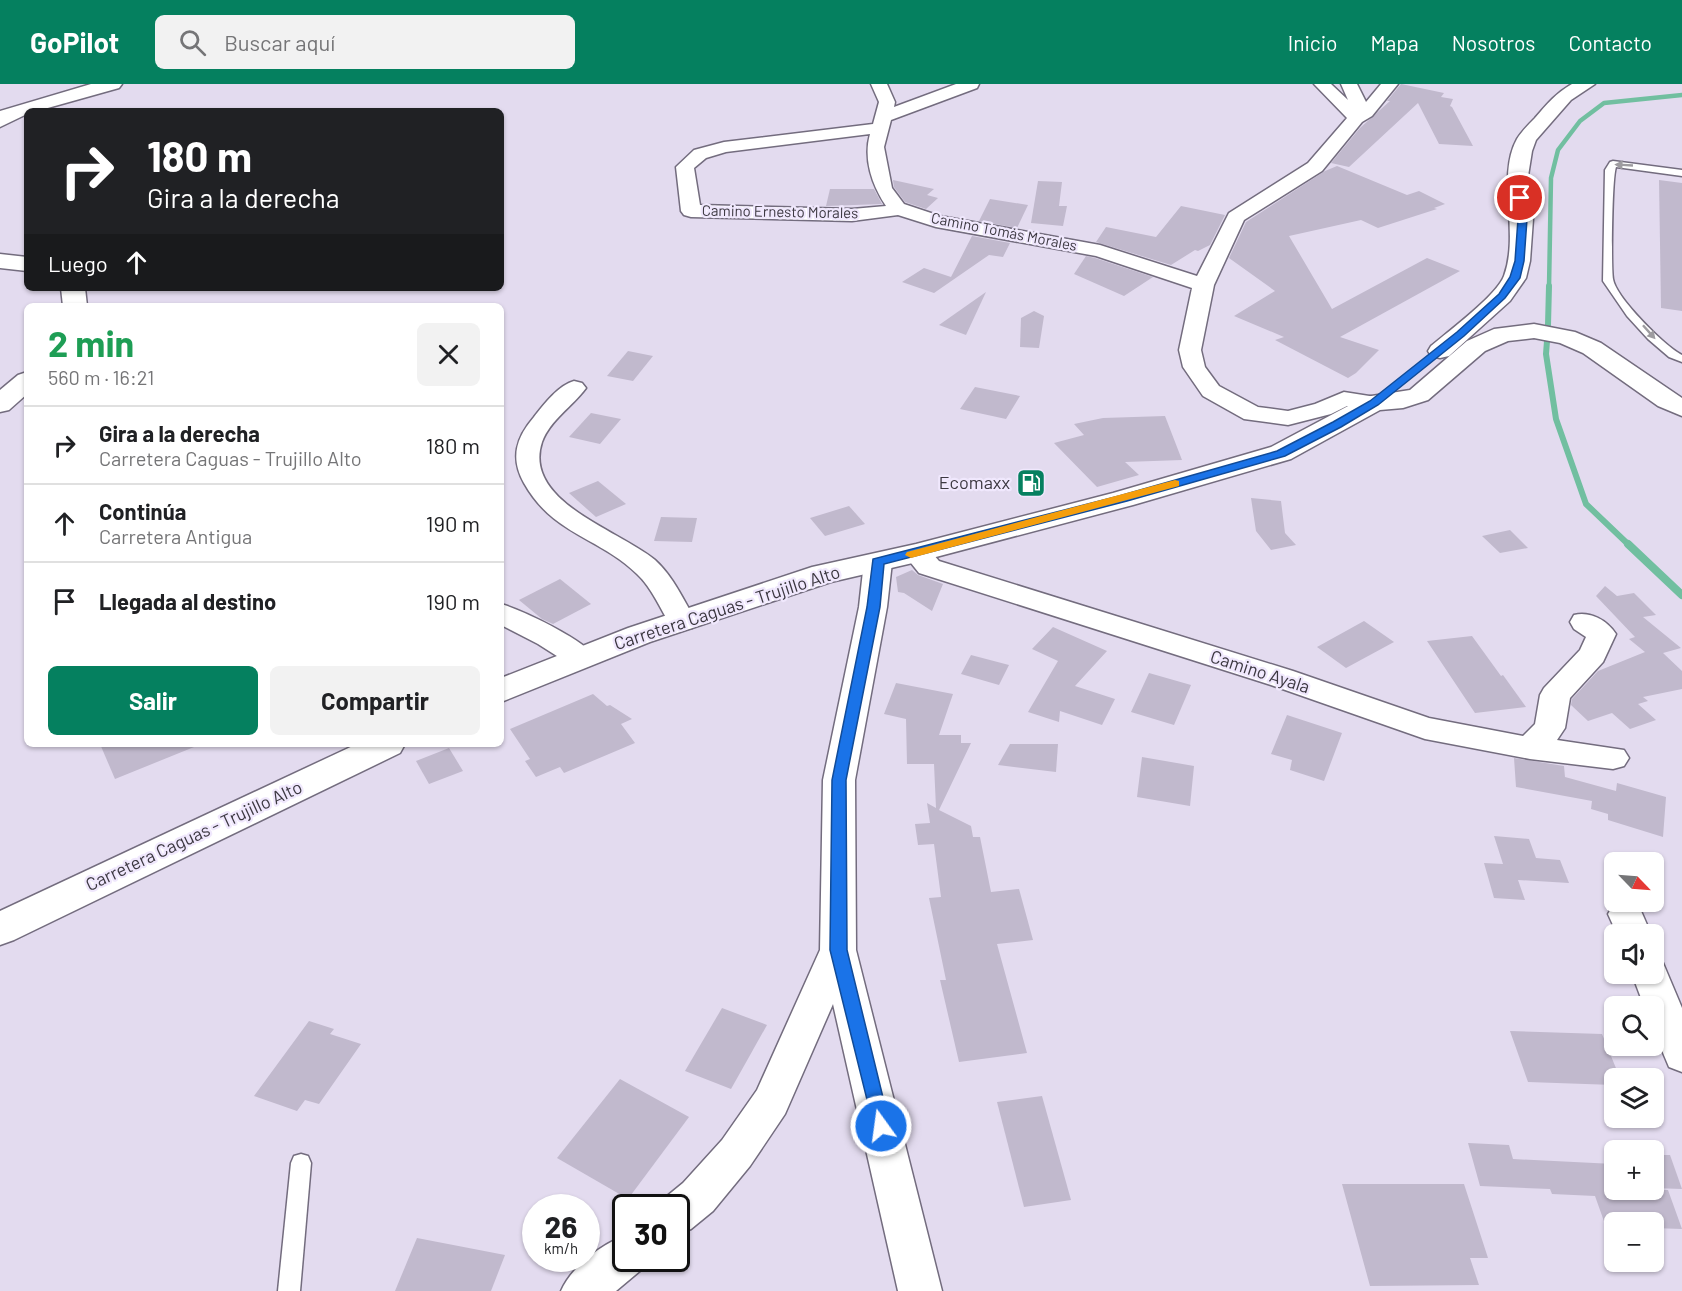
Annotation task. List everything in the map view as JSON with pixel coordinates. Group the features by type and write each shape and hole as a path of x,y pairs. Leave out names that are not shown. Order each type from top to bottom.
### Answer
{"street":[{"path":"29,108 57,98 113,84"},
{"path":"879,84 887,102 875,147 883,188 897,208"},
{"path":"881,123 971,84"},
{"path":"1322,84 1361,115"},
{"path":"1349,84 1361,115"},
{"path":"1390,84 1315,167 1236,217 1203,285 1190,350 1194,367 1211,391 1252,414 1288,418 1323,409 1344,399 1374,403 1469,326 1502,296 1515,278 1520,261 1522,219 1518,176 1522,151 1527,139 1564,96 1586,84"},
{"path":"0,121 6,116 24,110"},
{"name":"Camino Ernesto Morales","path":"881,123 724,147 700,154 685,167 691,211 852,214 887,212 897,208"},
{"name":"Camino Tomás Morales","path":"897,208 936,221 1100,251 1203,285"},
{"path":"0,261 24,264"},
{"name":"Carretera Caguas - Trujillo Alto","path":"504,690 682,621 823,574 917,553 1112,502 1281,453 1374,403 1419,396 1476,346 1503,334 1534,331 1566,337 1592,348 1682,408"},
{"path":"0,404 24,383"},
{"path":"574,388 532,437 526,461 541,495 559,513 624,551 648,568 682,621"},
{"name":"Camino Ayala","path":"917,553 929,567 1282,678 1425,729 1530,748 1613,758"},
{"path":"878,562 873,607 839,780 838,950 920,1291"},
{"path":"504,615 582,658"},
{"path":"1530,748 1550,728 1555,695 1593,655 1602,634 1584,622"},
{"name":"Carretera Caguas - Trujillo Alto","path":"0,929 382,747"},
{"path":"690,1204 728,1162 771,1102 838,950"},
{"path":"1654,984 1682,1055"},
{"path":"584,1291 612,1267"}],"lane":[{"path":"1682,173 1652,167 1613,164 1610,170 1608,281 1616,295 1666,351 1682,359"},
{"path":"289,1291 302,1163"}],"building":[{"path":"1401,84 1444,93 1441,97 1453,99 1450,106 1473,146 1439,144 1418,103 1349,167 1331,163 1360,128 1390,101 1387,101"},
{"path":"1337,166 1407,195 1419,191 1445,204 1434,208 1437,209 1378,228 1361,220 1289,236 1332,309 1427,258 1460,271 1340,337 1379,350 1348,378 1275,340 1284,337 1234,316 1275,291 1229,258 1246,222 1325,171"},
{"path":"893,180 934,189 927,195 938,198 926,209 905,202 894,187"},
{"path":"1659,180 1682,183 1682,311 1661,308"},
{"path":"1038,181 1062,182 1059,206 1067,206 1063,226 1031,223"},
{"path":"830,189 874,189 882,204 826,206"},
{"path":"990,199 1028,205 1017,228 979,221"},
{"path":"1181,206 1225,215 1210,245 1198,251 1195,250 1171,265 1096,242 1106,227 1156,237"},
{"path":"972,236 1010,243 1003,257 989,255 934,293 902,282 924,268 951,277"},
{"path":"1086,256 1153,277 1124,296 1074,274"},
{"path":"986,292 966,335 939,325"},
{"path":"1034,311 1044,316 1039,348 1020,347 1021,318"},
{"path":"628,351 653,356 633,381 607,376"},
{"path":"975,387 1020,396 1006,419 960,409"},
{"path":"591,413 621,419 600,444 569,437"},
{"path":"1165,416 1182,460 1125,462 1139,475 1097,487 1054,443 1084,435 1074,424 1103,418"},
{"path":"598,481 626,504 596,517 569,493"},
{"path":"1251,498 1281,501 1285,533 1296,545 1271,550 1256,531"},
{"path":"849,506 865,524 825,536 810,518"},
{"path":"661,517 697,518 692,542 654,541"},
{"path":"1510,530 1528,548 1500,553 1482,536"},
{"path":"912,570 918,575 943,584 932,611 904,593 898,592 896,577"},
{"path":"560,579 591,604 553,624 542,619 519,600"},
{"path":"1605,586 1617,596 1634,593 1656,615 1643,617 1681,648 1663,653 1682,671 1682,689 1643,697 1648,701 1638,704 1656,720 1630,729 1612,713 1588,721 1571,705 1572,699 1598,671 1645,652 1629,639 1635,637 1596,596"},
{"path":"1364,621 1394,642 1346,668 1317,647"},
{"path":"1053,627 1107,651 1075,686 1115,699 1102,725 1060,711 1059,722 1028,712 1058,661 1032,649"},
{"path":"1472,636 1526,707 1475,713 1427,641"},
{"path":"971,655 1009,665 999,685 961,674"},
{"path":"1149,673 1191,685 1174,725 1131,712"},
{"path":"896,683 953,694 939,735 961,735 961,743 971,743 939,810 971,826 973,837 980,837 991,892 1019,889 1033,940 997,944 1027,1053 959,1062 940,980 946,980 929,898 941,897 934,844 918,845 915,824 930,823 927,803 936,808 934,764 907,764 906,719 884,714"},
{"path":"593,694 607,706 610,705 632,719 621,724 635,743 564,773 560,767 536,777 525,761 530,759 510,729"},
{"path":"1287,715 1342,733 1324,781 1290,770 1292,760 1271,754"},
{"path":"1010,744 1058,744 1056,772 998,765"},
{"path":"101,747 194,747 115,779"},
{"path":"449,748 463,771 429,784 416,761"},
{"path":"1142,757 1194,766 1190,806 1137,797"},
{"path":"1514,758 1564,766 1565,777 1616,791 1617,783 1666,797 1663,837 1608,820 1608,814 1591,809 1592,801 1516,787"},
{"path":"1494,836 1529,839 1536,858 1560,860 1569,883 1518,880 1525,900 1494,898 1484,863 1503,864"},
{"path":"722,1008 767,1025 731,1089 685,1071"},
{"path":"309,1021 334,1029 330,1034 361,1044 319,1104 305,1100 297,1111 254,1096"},
{"path":"1510,1031 1602,1034 1604,1056 1611,1056 1616,1068 1604,1068 1604,1085 1528,1082"},
{"path":"620,1079 689,1117 632,1194 619,1194 557,1158"},
{"path":"1042,1096 1071,1200 1024,1207 997,1102"},
{"path":"1468,1143 1509,1145 1513,1159 1604,1164 1604,1200 1664,1200 1664,1190 1668,1190 1682,1229 1664,1228 1664,1212 1604,1212 1604,1221 1595,1196 1552,1194 1550,1189 1480,1186"},
{"path":"1664,1155 1670,1155 1682,1189 1664,1188"},
{"path":"1342,1184 1464,1184 1488,1258 1470,1258 1479,1285 1370,1286"},
{"path":"417,1238 505,1255 491,1291 395,1291"}],"waterway":[{"path":"1549,288 1551,178 1558,150 1580,121 1604,103 1682,95"},
{"path":"1548,325 1549,286"},
{"path":"1547,341 1546,354 1556,419 1586,504 1630,546"},
{"path":"1628,544 1682,595"}],"slow traffic":[{"path":"911,555 1175,483"}],"place":[{"name":"Ecomaxx","path":"1031,483"}],"route":[{"path":"881,1126 838,950 839,780 873,607 878,562 1123,498 1281,453 1337,425 1374,403 1461,334 1502,296 1515,278 1520,261 1522,219 1520,198"}]}
